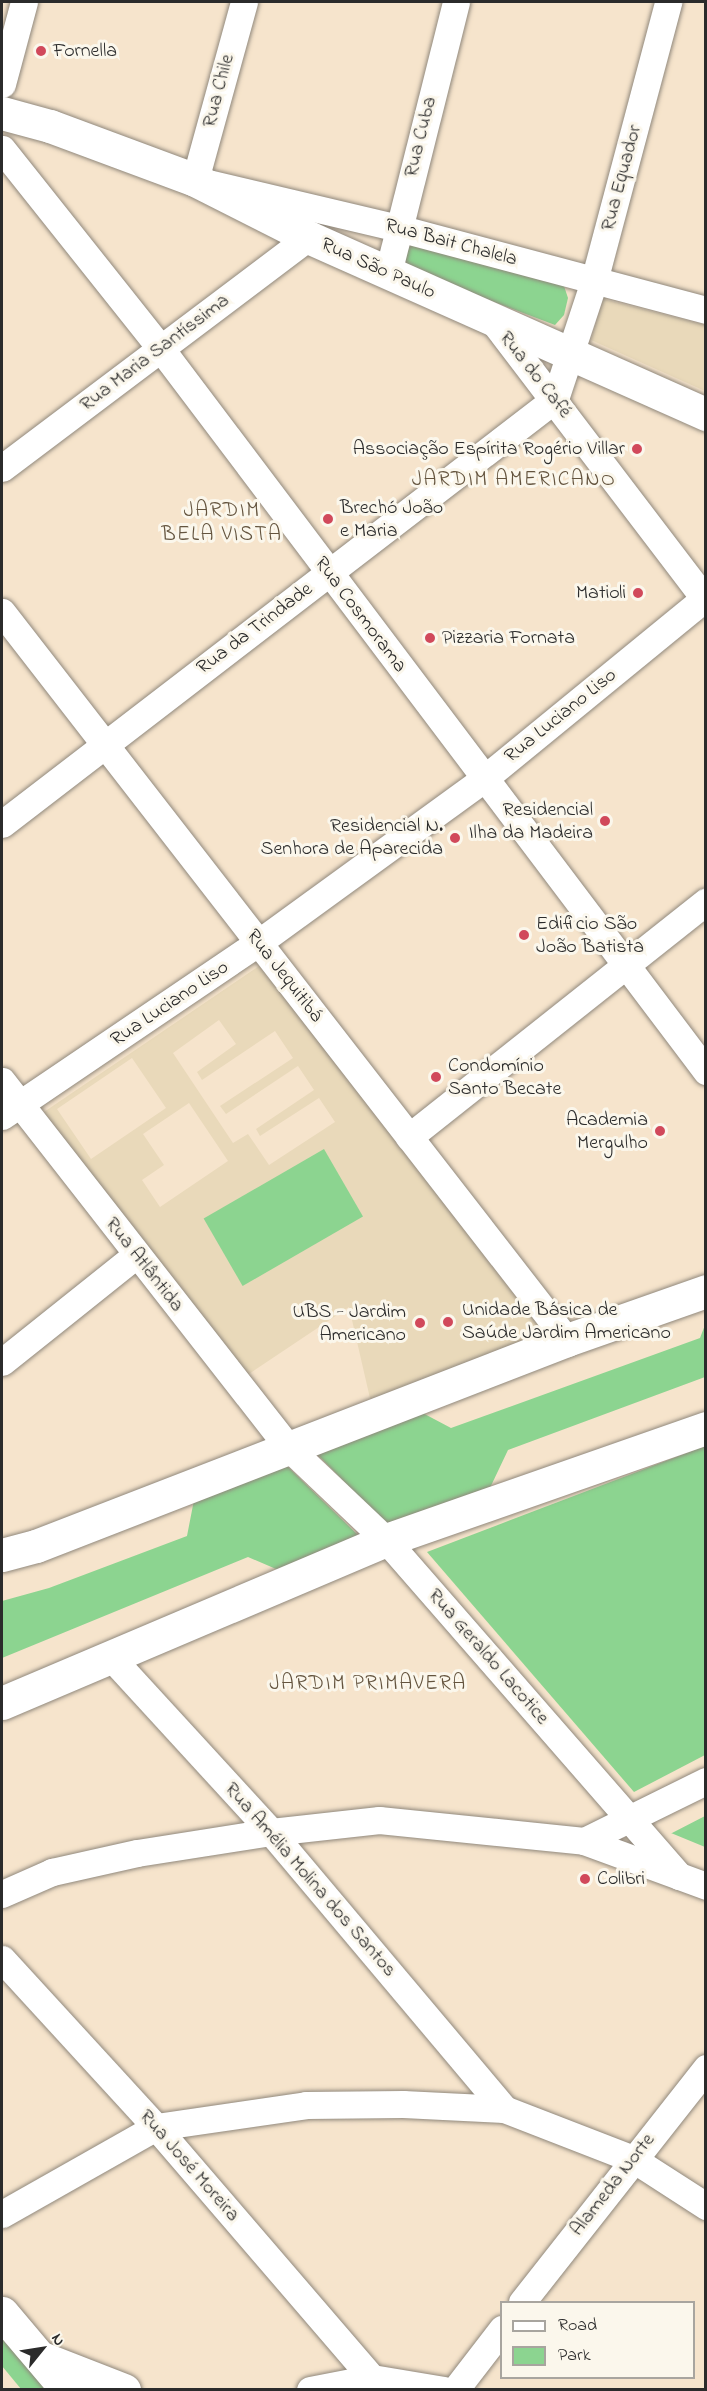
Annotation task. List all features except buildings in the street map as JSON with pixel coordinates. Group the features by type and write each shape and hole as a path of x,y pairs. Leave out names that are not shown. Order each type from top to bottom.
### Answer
{"main road":[{"name":"Rua São Paulo","path":"2,102 50,126"},
{"name":"Rua São Paulo","path":"2,113 50,126 195,180 308,237 705,414"},
{"path":"2,1555 36,1546 567,1340 705,1291"},
{"path":"2,1703 386,1540 705,1428"},
{"path":"2,2313 68,2390"},
{"path":"41,2358 124,2390"}],"street":[{"path":"3,73 24,2"},
{"name":"Rua Chile","path":"195,180 244,2"},
{"name":"Rua Cuba","path":"387,273 456,2"},
{"name":"Rua Equador","path":"572,353 594,281 668,2"},
{"name":"Rua Cosmorama","path":"5,150 161,349 705,1071"},
{"name":"Rua Bait Chalela","path":"195,180 398,228 705,310"},
{"name":"Rua Maria Santíssima","path":"2,468 308,237"},
{"name":"Rua do Café","path":"494,321 705,600"},
{"path":"555,399 572,353"},
{"name":"Rua da Trindade","path":"2,824 555,399"},
{"name":"Rua Luciano Liso","path":"11,1111 258,943 485,778 705,600"},
{"name":"Rua Jequitibá","path":"2,612 567,1340"},
{"path":"409,1137 624,964 705,902"},
{"name":"Rua Atlântida","path":"2,1081 11,1111 136,1255 288,1447"},
{"path":"8,1349 136,1255"},
{"name":"Rua Geraldo Lacotice","path":"288,1447 386,1540 679,1876"},
{"name":"Rua Amélia Molina dos Santos","path":"110,1656 271,1832 504,2109"},
{"path":"584,1841 705,1781"},
{"path":"2,1894 52,1872 126,1855 271,1832 379,1820 584,1841 705,1886"},
{"name":"Rua José Moreira","path":"2,1959 156,2127 372,2378"},
{"name":"Alameda Norte","path":"523,2301 705,2068"},
{"path":"2,2214 156,2127 306,2105 403,2104 504,2109 633,2159 705,2206"},
{"path":"455,2390 500,2330"},
{"path":"310,2390 372,2378 444,2390"}],"shaded area":[{"path":"603,299 705,325 705,391 591,340"},
{"path":"259,966 556,1337 372,1407 349,1307 240,1380 41,1114","holes":["219,1020 236,1044 197,1072 202,1080 275,1031 293,1058 220,1106 226,1114 298,1066 314,1090 256,1129 260,1136 319,1098 335,1122 269,1165 248,1134 233,1143 173,1053","132,1058 166,1108 91,1159 57,1109","189,1103 228,1161 160,1207 142,1180 164,1165 143,1134"]}],"green space":[{"path":"406,244 563,283 568,298 564,315 555,325 405,268 401,259"},
{"path":"324,1149 363,1217 243,1286 204,1218"},
{"path":"705,1325 705,1377 508,1450 489,1490 388,1526 313,1450 417,1410 451,1428 700,1338"},
{"path":"705,1446 705,1755 634,1792 427,1552"},
{"path":"286,1465 362,1539 283,1572 248,1557 2,1658 2,1601 49,1588 187,1536 194,1500"},
{"path":"705,1816 705,1847 671,1833 672,1833"},
{"path":"2,2332 48,2389 21,2389 2,2366"}],"place":[{"name":"Fornella","path":"41,51"},
{"name":"Associação Espírita Rogério Villar","path":"637,449"},
{"name":"Brechó João e Maria","path":"328,519"},
{"name":"Matioli","path":"638,593"},
{"name":"Pizzaria Fornata","path":"430,638"},
{"name":"Residencial Ilha da Madeira","path":"605,821"},
{"name":"Residencial N. Senhora de Aparecida","path":"455,838"},
{"name":"Edificio São João Batista","path":"524,935"},
{"name":"Condomínio Santo Becate","path":"436,1077"},
{"name":"Academia Mergulho","path":"660,1131"},
{"name":"Unidade Básica de Saúde Jardim Americano","path":"448,1322"},
{"name":"UBS - Jardim Americano","path":"420,1323"},
{"name":"Colibri","path":"585,1879"}],"district":[{"name":"JARDIM AMERICANO","path":"514,480"},
{"name":"JARDIM BELA VISTA","path":"222,523"},
{"name":"JARDIM PRIMAVERA","path":"368,1684"}]}
